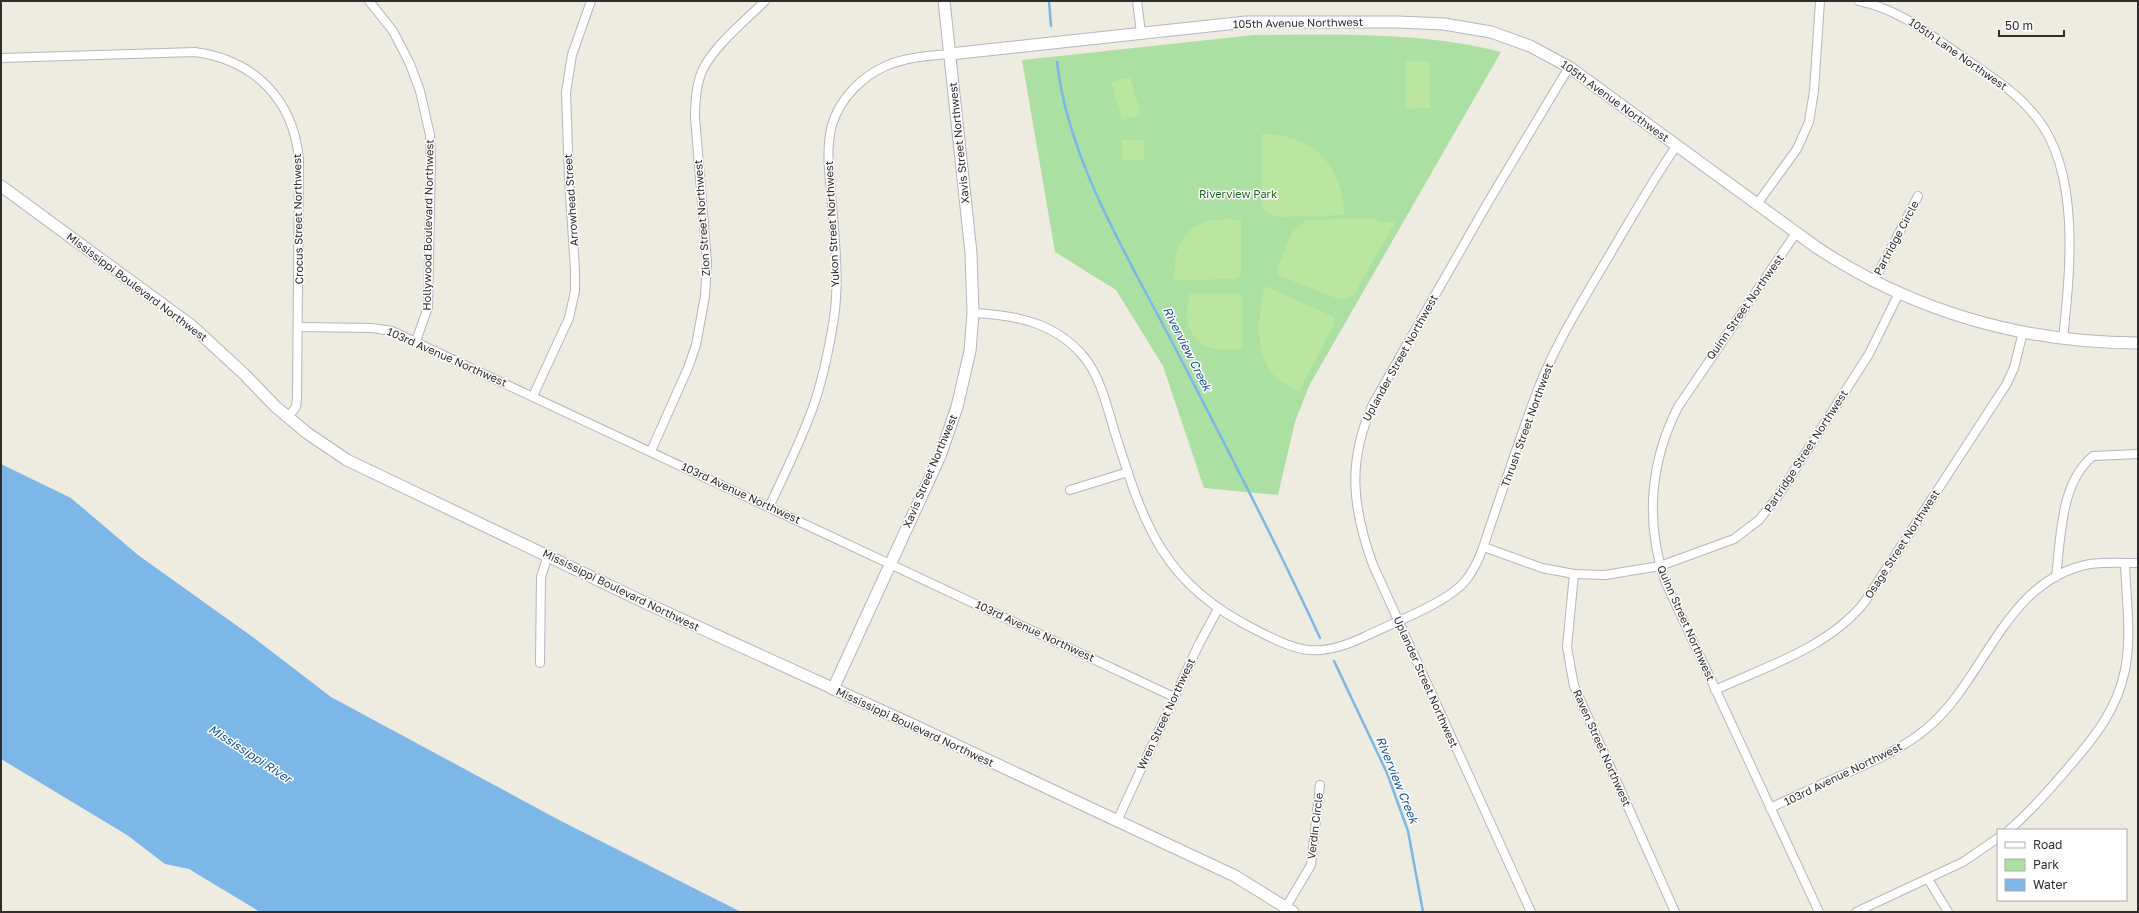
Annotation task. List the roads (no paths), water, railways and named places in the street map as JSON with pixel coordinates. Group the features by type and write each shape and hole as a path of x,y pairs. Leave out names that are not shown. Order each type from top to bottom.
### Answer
{"street":[{"name":"Hollywood Boulevard Northwest","path":"369,1 393,31 410,64 420,91 430,135 431,161 428,307 416,341"},
{"name":"Arrowhead Street","path":"533,396 568,318 575,291 566,92 572,55 591,1"},
{"name":"Zion Street Northwest","path":"651,451 688,368 696,345 706,296 706,248 695,117 700,78 708,60 765,1"},
{"name":"Xavis Street Northwest","path":"833,689 940,456 958,407 968,363 973,313 971,253 944,1"},
{"path":"1137,1 1141,33"},
{"path":"1757,204 1797,149 1809,122 1814,91 1820,1"},
{"name":"105th Lane Northwest","path":"1859,1 1884,7 1911,21 2000,82 2029,109 2045,130 2063,171 2067,198 2068,278 2063,339"},
{"name":"105th Avenue Northwest","path":"950,54 1257,22 1436,23 1468,27 1503,36 1530,46 1569,67 1796,233 1829,256 1874,281 1961,317 2023,332 2063,339 2138,343"},
{"name":"Crocus Street Northwest","path":"1,58 195,52 219,56 231,61 258,77 282,104 296,137 299,159 298,398 296,407 288,417"},
{"name":"Yukon Street Northwest","path":"769,506 812,410 824,370 834,319 836,261 828,160 830,137 835,119 840,107 856,86 876,70 904,60 950,54"},
{"name":"Uplander Street Northwest","path":"1531,912 1373,565 1358,515 1354,487 1354,469 1363,428 1373,404 1569,67"},
{"name":"Thrush Street Northwest","path":"973,313 996,314 1032,320 1060,334 1082,355 1099,383 1144,517 1158,545 1188,582 1218,609 1283,644 1309,651 1336,648 1437,602 1457,589 1470,574 1484,546 1534,398 1548,364 1647,191 1676,145"},
{"name":"Mississippi Boulevard Northwest","path":"1,186 192,326 288,417 324,445 347,460 650,605 1235,876 1289,910"},
{"name":"Partridge Circle","path":"1874,281 1918,196"},
{"name":"Quinn Street Northwest","path":"1796,233 1686,394 1666,433 1657,461 1653,495 1654,534 1660,566 1676,606 1819,912"},
{"name":"Partridge Street Northwest","path":"1484,546 1542,568 1574,574 1605,576 1660,566 1734,539 1759,520 1778,496 1868,354 1900,293"},
{"name":"103rd Avenue Northwest","path":"299,327 382,328 416,341 1174,697"},
{"name":"Osage Street Northwest","path":"1715,690 1814,645 1831,635 1864,603 2006,385 2014,368 2023,332"},
{"path":"2056,576 2068,492 2083,466 2093,456 2138,454"},
{"path":"1070,490 1128,472"},
{"path":"540,663 541,577 548,555"},
{"path":"2010,829 2033,809 2103,726 2118,697 2125,668 2127,651 2125,563"},
{"name":"103rd Avenue Northwest","path":"1770,808 1884,756 1912,740 1927,728 1953,702 2012,613 2029,596 2056,576 2089,565 2138,563"},
{"name":"Raven Street Northwest","path":"1574,574 1567,647 1574,686 1676,912"},
{"name":"Wren Street Northwest","path":"1117,821 1199,644 1218,609"},
{"name":"Verdin Circle","path":"1289,910 1311,865 1320,785"},
{"path":"1856,912 1963,862 1997,839"},
{"path":"1928,879 1948,912"}],"water":[{"name":"Mississippi River","path":"1,464 71,498 138,555 254,638 331,697 561,821 741,912 260,912 189,869 165,864 127,835 1,759"}],"waterway":[{"name":"Riverview Creek","path":"1049,1 1051,26"},
{"name":"Riverview Creek","path":"1057,62 1063,98 1073,134 1101,204 1117,238 1170,338 1284,562 1320,638"},
{"name":"Riverview Creek","path":"1334,661 1387,773 1408,831 1423,912"}],"park label":[{"name":"Riverview Park","path":"1238,194"}]}
